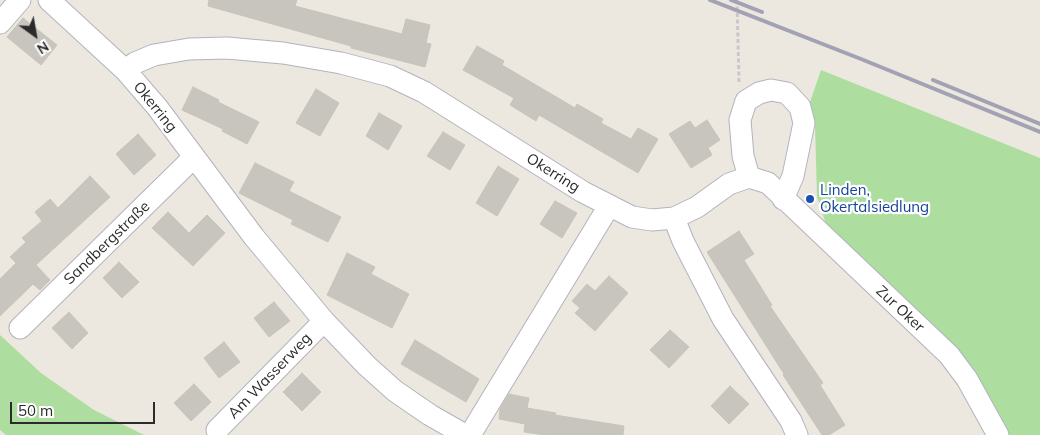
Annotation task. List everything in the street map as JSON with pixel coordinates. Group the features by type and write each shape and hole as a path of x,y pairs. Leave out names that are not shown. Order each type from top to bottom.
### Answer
{"street":[{"path":"0,24 20,0"},
{"path":"49,0 125,70"},
{"name":"Okerring","path":"465,435 430,415 396,391 367,366 324,321 254,237 157,107 125,70 135,63 154,55 189,49 227,48 293,55 341,63 390,76 424,92 537,164 632,217 652,220 674,218"},
{"path":"783,199 793,176 804,124 800,107 788,93 771,90 759,93 746,101 740,120 744,156 749,177 729,184 697,207 674,218 682,241 723,318 791,421 797,435"},
{"name":"Sandbergstraße","path":"20,328 194,157"},
{"name":"Zur Oker","path":"749,177 768,183 950,355 967,379 998,435"},
{"path":"470,435 610,206"},
{"name":"Am Wasserweg","path":"217,430 324,321"}],"path":[{"path":"737,0 739,82"}],"green space":[{"path":"821,70 1040,158 1040,435 1007,435 827,227 817,197 815,125 809,105"},
{"path":"0,335 41,373 94,410 144,435 6,435 0,430"}],"building":[{"path":"209,0 297,0 295,6 402,34 406,19 430,25 426,43 431,44 425,67 351,48 351,46 208,6"},
{"path":"23,18 57,45 41,65 7,37"},
{"path":"477,46 504,61 502,65 575,108 577,104 603,119 601,123 631,139 638,128 658,139 638,173 539,115 536,121 510,105 514,98 463,70"},
{"path":"193,87 219,100 218,102 259,122 247,144 222,131 223,129 182,110"},
{"path":"316,89 339,103 320,136 296,123"},
{"path":"379,113 402,126 388,150 366,136"},
{"path":"707,120 720,140 708,148 712,155 691,168 669,134 690,121 695,128"},
{"path":"443,132 465,145 450,170 427,156"},
{"path":"138,134 156,155 134,175 116,154"},
{"path":"255,163 294,182 289,191 341,217 328,242 291,224 293,220 239,193"},
{"path":"498,166 519,179 497,216 476,203"},
{"path":"90,176 110,197 36,265 50,280 40,290 33,284 0,316 0,279 16,263 10,257 26,242 22,238 42,221 35,212 50,199 58,208"},
{"path":"555,201 577,213 562,238 540,224"},
{"path":"168,212 189,233 207,215 225,233 193,266 152,228"},
{"path":"739,231 754,254 744,260 772,305 770,306 823,383 820,385 845,425 829,435 822,435 707,252"},
{"path":"347,253 375,267 371,274 409,294 392,328 327,295"},
{"path":"119,262 139,282 122,298 103,278"},
{"path":"609,276 628,293 595,331 575,313 580,308 572,301 587,284 595,291"},
{"path":"274,302 290,321 269,337 254,318"},
{"path":"69,312 88,333 72,349 52,328"},
{"path":"670,330 689,347 669,368 650,350"},
{"path":"415,340 479,379 466,402 401,364"},
{"path":"224,342 240,362 219,378 204,358"},
{"path":"302,373 321,392 302,411 283,392"},
{"path":"194,384 211,402 191,421 174,403"},
{"path":"730,386 749,404 729,424 711,406"},
{"path":"509,394 529,398 527,408 556,413 555,415 624,426 623,435 545,435 524,432 525,424 499,419 500,409"}],"railway":[{"path":"710,0 1040,132"},
{"path":"731,0 762,12"},
{"path":"933,80 1040,124"}],"place":[{"name":"Linden, Okertalsiedlung","path":"810,199"}]}
